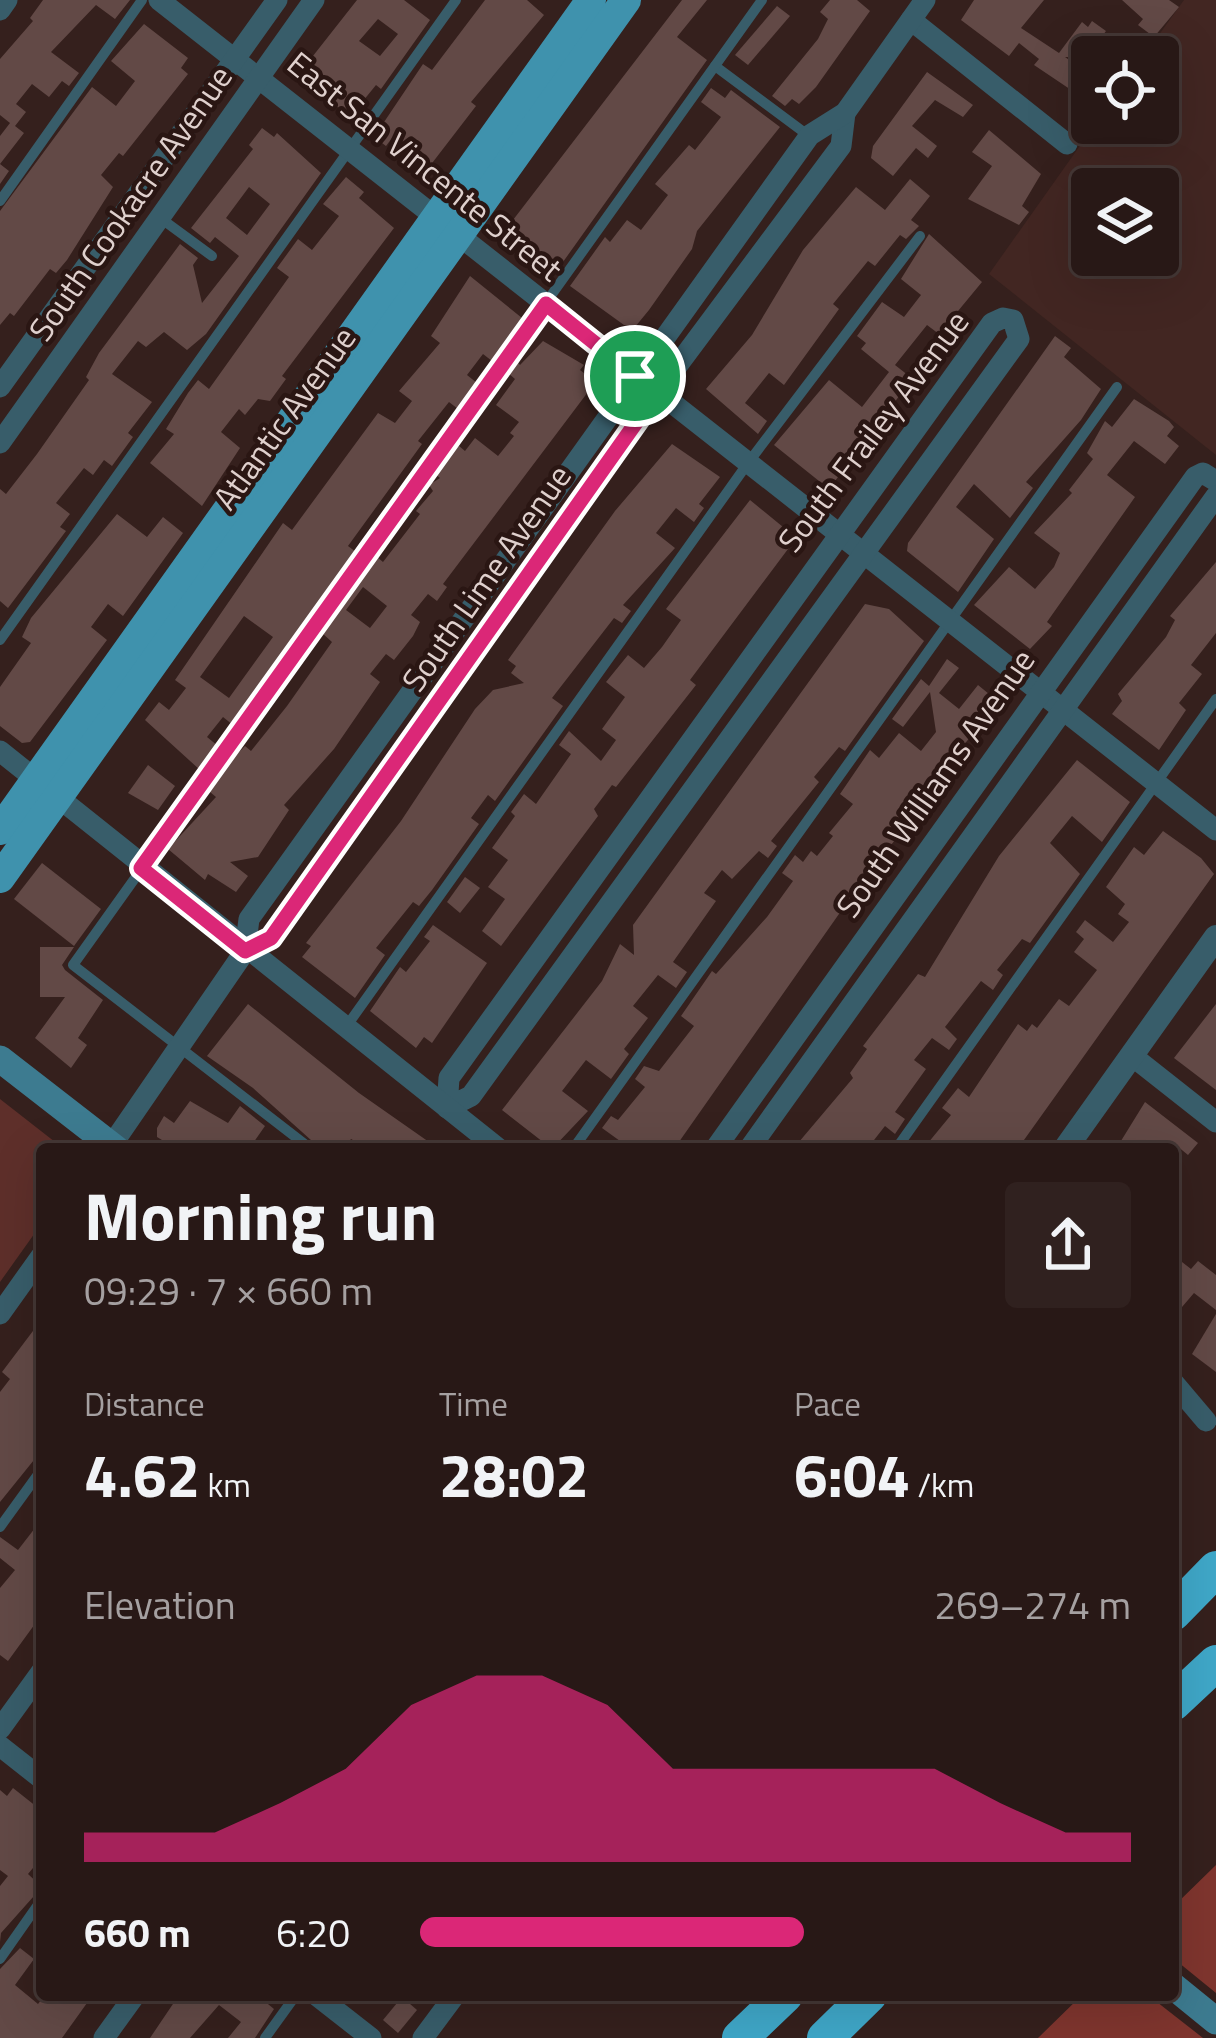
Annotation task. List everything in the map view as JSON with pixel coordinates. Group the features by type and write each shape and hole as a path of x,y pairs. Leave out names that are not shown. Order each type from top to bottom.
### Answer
{"highway":[{"path":"1179,1606 1216,1569"},
{"path":"1179,1697 1216,1663"},
{"path":"740,2038 778,2001"},
{"path":"825,2038 863,2001"}],"main road":[{"name":"Atlantic Avenue","path":"0,878 46,788 446,227 591,0"},
{"name":"Atlantic Avenue","path":"446,227 626,0"},
{"name":"Atlantic Avenue","path":"0,830 46,788"},
{"path":"0,1059 106,1143"},
{"path":"1179,1992 1216,2021"}],"street":[{"path":"0,10 7,0"},
{"name":"East San Vincente Street","path":"159,0 1216,830"},
{"name":"South Cookacre Avenue","path":"0,387 277,0"},
{"name":"South Cookacre Avenue","path":"0,443 163,220 314,0"},
{"name":"South Lime Avenue","path":"115,1143 245,951 249,919 809,136 844,113 925,0"},
{"path":"911,20 1067,144"},
{"name":"South Lime Avenue","path":"245,951 271,938 657,393 841,146 844,113"},
{"name":"South Frailey Avenue","path":"1013,320 1019,339 860,551 471,1096 447,1108 449,1078 837,533 992,322 1013,320"},
{"name":"South Williams Avenue","path":"719,1143 1195,477 1203,473 1216,481"},
{"name":"South Williams Avenue","path":"752,1143 1216,496"},
{"path":"0,751 491,1143"},
{"path":"1069,1143 1216,937"},
{"path":"1131,1055 1216,1122"},
{"path":"0,1314 36,1263"},
{"path":"1179,1389 1205,1420"},
{"path":"0,1729 36,1678"},
{"path":"0,1746 36,1774"},
{"path":"104,2038 131,2001"},
{"path":"324,2001 371,2038"},
{"path":"422,2038 450,2001"}],"lane":[{"path":"0,201 142,0"},
{"path":"0,640 456,0"},
{"path":"303,1143 73,965 762,0"},
{"path":"715,66 809,136"},
{"path":"163,220 212,256"},
{"path":"346,1028 748,463 920,236"},
{"path":"577,1143 1117,387"},
{"path":"900,1143 1216,699"},
{"path":"0,1526 36,1477"},
{"path":"0,1959 36,1908"},
{"path":"265,2038 292,2001"}],"shaded area":[{"path":"1184,0 1216,0 1216,455 989,274 1081,144 1179,144 1179,36 1158,36"},
{"path":"0,1099 56,1143 36,1143 36,1231 0,1282"},
{"path":"1216,1865 1216,2038 1038,2038 1076,2001 1179,2001 1179,1901"}],"pier":[{"path":"1179,1963 1216,1993 1216,2038 1203,2038 1156,2001 1179,2001"}],"building":[{"path":"43,0 130,0 115,19 96,5 51,52 79,73 69,86 62,81 49,97 32,84 16,104 26,112 15,126 24,133 0,164 0,136 10,123 0,115 0,59 33,21 30,18"},
{"path":"357,0 404,0 430,20 381,89 376,85 350,117 298,75","holes":["378,19 398,34 380,56 359,41"]},
{"path":"485,0 527,0 544,15 471,102 476,106 426,171 392,138 386,146 374,137 423,64 432,70"},
{"path":"682,0 707,0 677,37 707,60 553,276 500,237"},
{"path":"830,0 857,0 870,11 816,87 799,104 792,99 785,106 772,96 818,39 828,19 820,12"},
{"path":"974,0 1044,0 1021,28 1059,53 1071,37 1071,57 1065,57 1071,61 1071,90 1034,65 1039,59 1019,43 1009,56 961,20"},
{"path":"1122,0 1169,0 1179,7 1155,36 1138,25 1143,19"},
{"path":"777,6 790,16 748,65 735,55"},
{"path":"1092,21 1106,31 1102,36 1072,36 1082,22 1088,27"},
{"path":"144,24 188,58 181,68 188,74 123,156 119,153 101,175 113,187 67,260 56,273 50,269 14,316 10,313 0,325 0,211 92,87 116,106 135,81 111,61"},
{"path":"927,72 973,105 963,117 935,100 912,126 937,146 928,158 916,148 893,176 871,158 873,146"},
{"path":"711,88 725,98 731,90 780,127 697,231 692,249 649,310 635,327 624,325 570,286 605,237 610,242 627,220 641,230 668,195 655,184 689,145 695,150 721,117 701,102"},
{"path":"262,128 274,137 277,133 321,173 206,334 187,350 164,332 146,347 138,341 112,374 152,402 128,433 133,437 112,466 104,460 93,475 84,468 56,503 70,514 60,527 66,531 8,608 0,601 0,489 6,494 37,454 89,380 86,377 99,353 180,244 198,258 193,265 202,303 239,256 215,237 210,243 191,228 253,149 249,145","holes":["249,187 270,204 247,235 226,218"]},
{"path":"989,130 1041,174 1022,206 1029,212 1019,225 968,199 992,166 972,152"},
{"path":"346,177 364,192 359,198 394,228 282,376 286,379 270,401 258,399 245,415 239,409 221,432 240,448 202,506 150,463 174,434 166,429 188,393 198,380 209,389 289,277 277,268 298,239 312,250 339,216 323,204"},
{"path":"910,179 930,196 911,220 919,226 906,239 900,235 875,266 868,261 833,304 839,309 784,385 769,373 745,403 767,421 758,434 706,389 752,335 803,250 856,187 885,210"},
{"path":"929,234 982,282 939,334 927,325 895,365 909,376 906,387 829,489 774,445 829,380 862,407 889,372 861,349 866,343 857,336 882,302 904,317 921,295 901,279"},
{"path":"470,276 522,318 492,361 483,354 467,375 477,383 458,409 449,402 418,441 422,444 348,546 356,552 233,725 223,717 207,737 218,746 200,770 145,720 159,702 169,710 186,688 175,680 283,523 292,530 378,413 395,423 412,401 399,391 440,343 431,336","holes":["244,616 273,637 229,698 200,677"]},
{"path":"1055,336 1071,348 1064,357 1101,389 1081,420 1026,482 1033,488 1010,518 974,484 956,507 994,539 958,592 907,551 908,543"},
{"path":"543,341 584,365 580,370 593,380 591,388 443,584 447,587 437,601 428,594 411,615 420,622 413,636 394,660 386,654 370,674 380,682 334,749 284,805 289,810 258,857 230,862 248,876 236,892 208,874 205,880 168,849 216,797 210,792 233,758 245,746 251,751 287,706 332,642 322,633 377,557 383,562 420,514 416,511 433,491 429,485 440,478 435,474 449,456 459,446 465,451 475,438 498,456 514,436 510,433 519,422 496,405 515,379 508,373 516,361 520,365","holes":["363,587 387,606 370,628 346,610"]},
{"path":"1134,399 1169,421 1174,427 1167,436 1179,446 1165,464 1134,441 1107,475 1135,497 1047,622 1052,626 1030,649 974,605 1009,567 1035,589 1054,567 1060,553 1034,533 1072,493 1069,490 1093,459 1087,453 1105,421 1112,427"},
{"path":"672,444 720,477 699,504 704,508 694,522 676,508 656,533 675,548 623,605 631,611 622,623 614,618 552,698 563,706 495,801 488,795 471,818 479,824 432,890 419,906 413,902 376,948 385,955 355,998 302,957 311,946 306,943 401,821 475,709 493,690 524,683 511,673 516,666 508,660 615,511"},
{"path":"750,500 794,536 791,545 690,680 696,685 594,809 598,816 501,946 482,931 505,899 488,887 508,860 492,848 515,816 511,812 524,794 536,804 571,754 559,745 569,731 601,761 616,740 602,729 625,697 606,682 628,655 644,668 662,647 681,620 666,609"},
{"path":"117,514 147,537 163,517 183,533 123,616 108,604 91,627 107,640 30,742 22,743 0,726 0,687 31,643 22,637 31,618"},
{"path":"1216,562 1216,633 1191,665 1202,674 1179,703 1186,710 1159,750 1112,714 1122,701 1118,694 1166,637 1175,620 1170,616"},
{"path":"865,604 889,609 924,641 845,751 839,747 814,777 819,782 771,841 777,846 768,858 759,851 732,879 722,870 704,893 716,901 673,962 687,972 676,988 658,975 633,1006 648,1018 624,1049 629,1054 611,1079 586,1060 562,1091 588,1111 558,1143 544,1143 502,1110 602,981 620,944 634,955 633,925"},
{"path":"947,659 959,668 939,693 959,709 978,685 989,694 990,705 678,1143 618,1143 602,1128 611,1116 618,1120 645,1087 635,1079 644,1066 659,1071 694,1026 681,1016 712,971 716,974 793,881 782,873 795,855 803,862 811,851 817,856 833,836 829,833 853,804 840,794 870,750 879,758 899,733 921,751 936,732 930,692 903,727 892,719 921,679 929,686"},
{"path":"1077,760 1130,802 1102,842 1072,816 1050,843 1080,874 1030,943 1022,939 997,970 1003,975 993,990 981,981 945,1027 957,1039 949,1050 932,1038 914,1060 926,1069 895,1112 905,1119 895,1134 885,1126 872,1143 798,1143 853,1078 850,1073 867,1049 863,1046 918,974 925,977 999,856"},
{"path":"148,765 175,786 158,810 128,793"},
{"path":"1163,831 1201,858 1214,874 1024,1140 928,1143 951,1115 942,1108 958,1088 969,1097 1018,1024 1027,1031 1032,1024 1037,1028 1059,999 1069,1006 1097,970 1074,952 1084,939 1076,932 1085,920 1113,942 1129,922 1118,914 1125,904 1106,887 1134,847 1144,855"},
{"path":"42,863 101,909 74,946 14,899"},
{"path":"465,877 480,888 460,913 447,902"},
{"path":"433,925 487,963 432,1043 424,1037 416,1048 370,1011 400,967 406,972 430,941 424,937"},
{"path":"40,947 74,947 62,965 103,1000 78,1038 87,1045 71,1068 35,1038 65,997 40,997"},
{"path":"248,1004 430,1143 359,1143 351,1139 348,1143 314,1143 253,1088 207,1056"},
{"path":"1216,1004 1216,1090 1174,1058"},
{"path":"190,1101 228,1123 240,1106 265,1126 253,1143 167,1143 157,1137 164,1116 174,1123"},
{"path":"1145,1102 1198,1143 1188,1155 1171,1141 1120,1143"},
{"path":"1179,1260 1191,1269 1198,1261 1216,1275 1216,1310 1194,1293 1182,1307"},
{"path":"1216,1314 1216,1372 1192,1354"},
{"path":"36,1327 36,1457 0,1502 0,1392 10,1379 2,1372"},
{"path":"36,1527 36,1622 8,1661 0,1655 0,1588 15,1570 0,1558 0,1537 18,1550"},
{"path":"13,1788 36,1806 36,1864 28,1874 36,1881 36,1894 1,1933 0,1942 0,1886 8,1876 0,1870 0,1790 7,1796"},
{"path":"20,1948 34,1959 15,1985 38,2004 87,2003 62,2038 0,2038 0,1969"},
{"path":"175,2001 264,2001 274,2009 255,2038 228,2038 241,2022 219,2005 190,2038 150,2038"},
{"path":"399,2001 417,2010 398,2033 383,2020"}],"route":[{"path":"546,304 635,376 657,393 271,938 245,951 141,868 546,304"}]}
